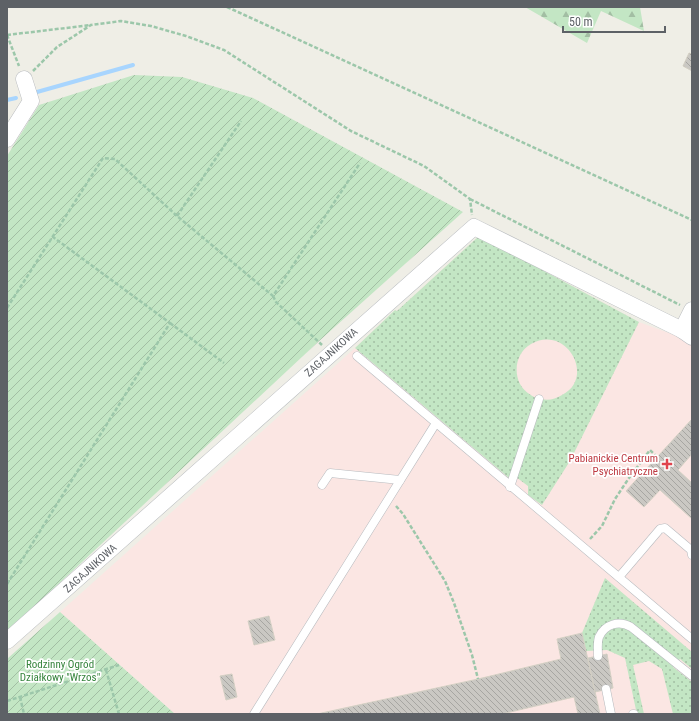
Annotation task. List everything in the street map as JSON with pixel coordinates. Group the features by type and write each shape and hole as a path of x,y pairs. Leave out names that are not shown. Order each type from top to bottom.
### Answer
{"street":[{"path":"7,140 30,101 24,80"},
{"path":"474,227 687,333 692,311"},
{"name":"ZAGAJNIKOWA","path":"7,641 474,227"}],"lane":[{"path":"357,356 510,487 692,638"},
{"path":"510,487 539,399"},
{"path":"254,714 436,423"},
{"path":"322,485 330,473 400,480"},
{"path":"619,577 660,529 665,528 691,550 692,554"},
{"path":"598,656 599,637 606,628 620,622 631,627 692,676"},
{"path":"606,689 611,714"}],"path":[{"path":"227,7 692,220"},
{"path":"91,25 57,47 24,80 7,35 91,25 121,22 151,26 186,36 224,50 350,131 424,166 470,199 692,311"},
{"path":"177,216 241,121"},
{"path":"7,308 103,158 115,159 177,216 273,296 276,302 332,352"},
{"path":"273,296 360,162"},
{"path":"470,199 474,227"},
{"path":"53,237 224,363"},
{"path":"7,584 170,323"},
{"path":"583,547 602,526 615,500 650,450 657,457"},
{"path":"389,498 403,514 445,581 472,655 478,680"},
{"path":"7,701 119,665"},
{"path":"106,670 119,714"},
{"path":"20,697 24,714"}],"shaded area":[{"path":"479,236 639,322 685,339 692,345 692,714 175,714 60,612"}],"green space":[{"path":"525,7 640,7 644,31 601,11 587,43"},
{"path":"134,75 182,77 253,98 463,212 318,342 7,632 7,156 39,105"},
{"path":"479,236 639,322 570,461 542,505 528,495 528,486 516,477 541,399 547,400 557,398 562,395 572,387 577,377 577,366 573,356 566,347 556,341 544,340 526,347 520,356 517,367 518,379 523,389 536,398 509,478 355,348 395,310 397,311"},
{"path":"605,578 692,652 692,669 680,659 673,667 692,682 692,714 673,714 662,669 649,661 633,665 644,714 639,714 636,710 625,658 607,650 586,651 582,633"},
{"name":"Rodzinny Ogród Działkowy \"Wrzos\"","path":"60,612 175,714 7,714 7,659"}],"building":[{"path":"689,53 692,54 692,71 683,66"},
{"name":"Pabianickie Centrum Psychiatryczne","path":"692,419 692,454 678,470 692,483 692,519 660,490 644,507 626,491"},
{"path":"269,616 275,640 254,645 248,621"},
{"path":"582,633 600,714 578,714 574,697 502,714 317,714 478,679 561,659 557,639"},
{"path":"607,654 613,688 595,692 588,658"},
{"path":"232,674 237,697 226,700 220,676"}],"waterway":[{"path":"37,92 133,65"},
{"path":"7,100 16,98"}],"place":[{"name":"Pabianickie Centrum Psychiatryczne","path":"667,464"}]}
